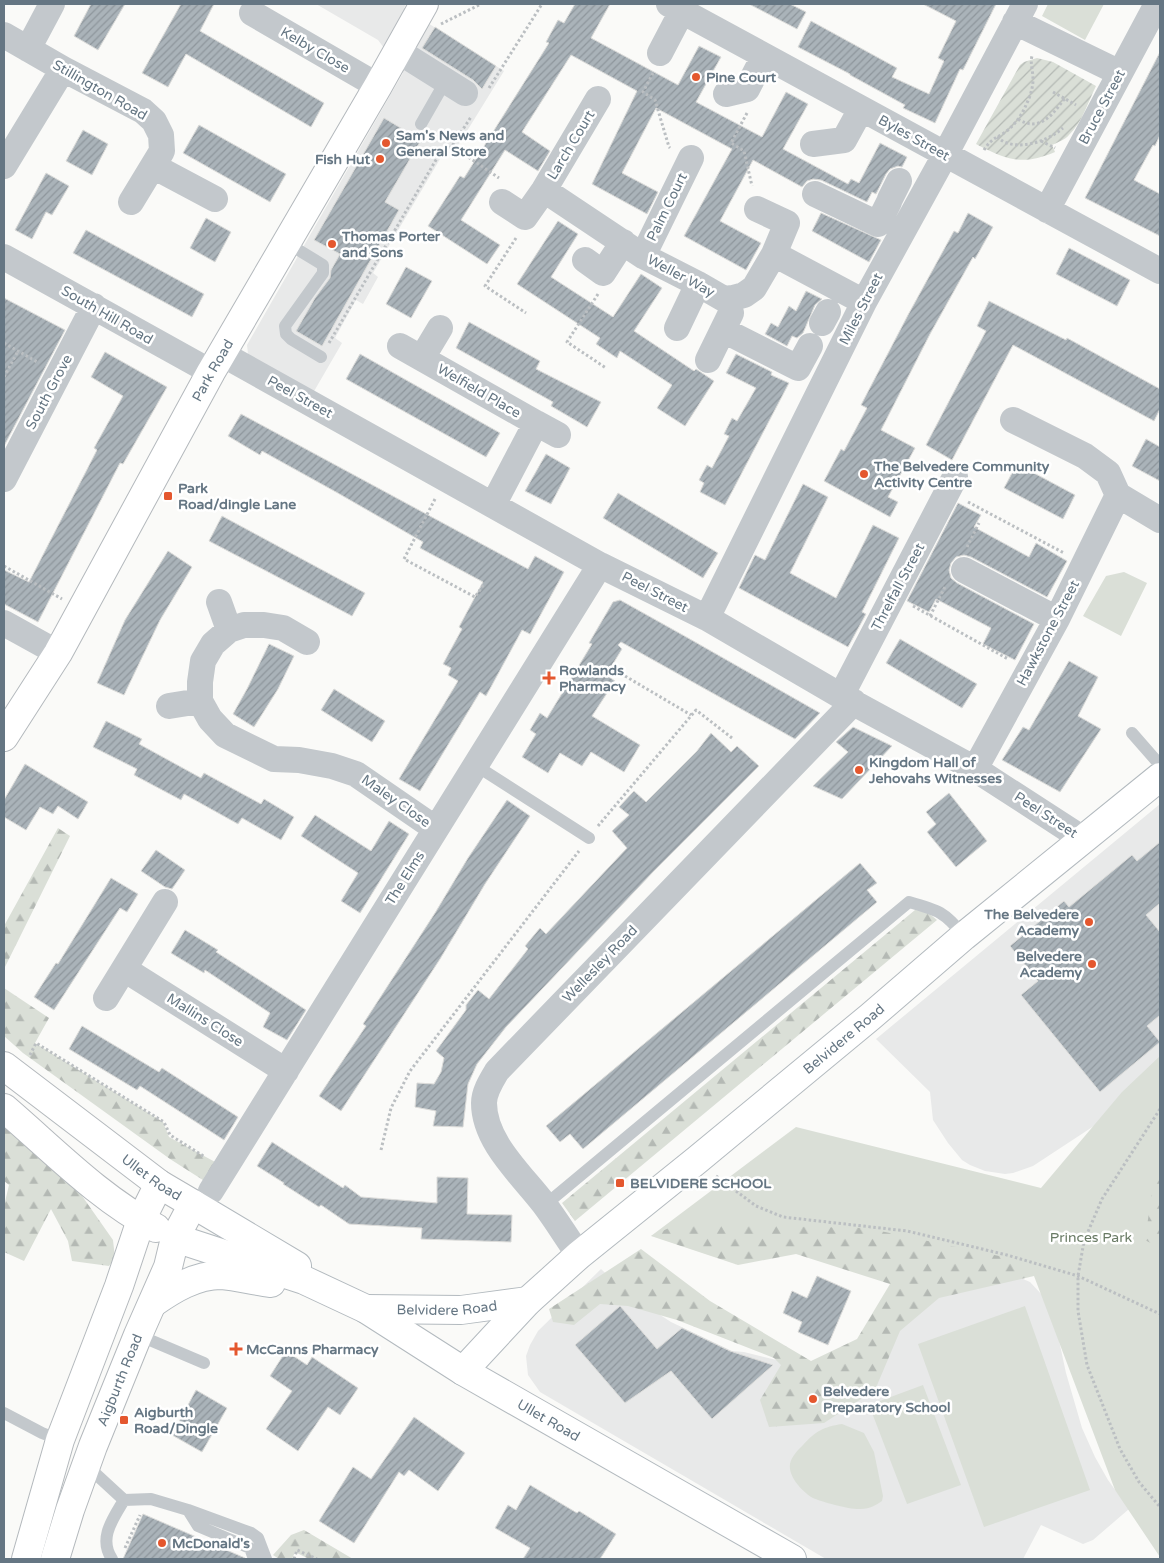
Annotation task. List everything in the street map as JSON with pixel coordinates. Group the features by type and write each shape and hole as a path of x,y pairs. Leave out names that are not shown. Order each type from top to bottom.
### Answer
{"main road":[{"name":"Park Road","path":"4,736 58,653 216,363 422,9"},
{"name":"Belvidere Road","path":"463,1371 528,1301 579,1255 870,1018 964,936 1160,777"},
{"name":"Ullet Road","path":"15,1064 159,1184 202,1198 296,1265 304,1280"},
{"name":"Ullet Road","path":"4,1108 99,1190 141,1220 176,1238 304,1280 366,1309 463,1371 792,1559"},
{"path":"26,1559 60,1440 119,1286 141,1220 159,1184"},
{"name":"Aigburth Road","path":"55,1559 86,1465 138,1335 168,1267 176,1238 202,1198"},
{"path":"153,1302 182,1285 197,1279 221,1275 288,1284 304,1280"},
{"name":"Belvidere Road","path":"366,1309 460,1310 528,1301"}],"street":[{"path":"28,49 52,4"},
{"name":"Bruce Street","path":"1047,210 1157,4"},
{"path":"660,53 676,7"},
{"name":"Byles Street","path":"676,7 1160,271"},
{"name":"Kelby Close","path":"252,13 378,86"},
{"path":"1020,13 1041,34 1120,73"},
{"name":"Miles Street","path":"707,618 864,302 1020,13"},
{"name":"Stillington Road","path":"4,35 63,69 143,111 154,121 161,135 162,152 132,202"},
{"path":"398,52 468,94"},
{"path":"737,90 764,56"},
{"path":"4,166 63,69"},
{"name":"Larch Court","path":"525,217 544,190 598,99"},
{"path":"813,144 844,140 861,109"},
{"name":"Palm Court","path":"594,266 633,249 691,158"},
{"path":"153,166 215,199"},
{"path":"816,194 878,224 897,187"},
{"name":"Weller Way","path":"544,190 633,249 724,299 744,294 754,288 774,254 787,223 757,209"},
{"path":"502,202 525,217"},
{"path":"774,254 864,302"},
{"name":"South Hill Road","path":"6,264 94,306 147,338 216,363"},
{"path":"677,328 698,284"},
{"path":"708,360 731,315 733,298"},
{"name":"South Grove","path":"4,479 94,306"},
{"name":"Welfield Place","path":"440,328 411,352 547,429 493,505"},
{"path":"723,330 798,368 818,330"},
{"name":"Peel Street","path":"216,363 446,478 600,565 707,618 975,769 1083,839"},
{"path":"1012,420 1085,456 1108,473 1118,495 1160,520"},
{"name":"Threlfall Street","path":"848,699 893,596 951,484"},
{"name":"Hawkstone Street","path":"975,769 1057,618 1118,495"},
{"name":"The Elms","path":"202,1198 225,1169 600,565"},
{"path":"964,570 1057,618"},
{"path":"219,602 229,630"},
{"path":"4,623 58,653"},
{"path":"169,706 200,701 203,661 213,644 229,630 244,625 264,625 283,628 307,642"},
{"name":"Wellesley Road","path":"579,1255 545,1205 494,1141 486,1122 484,1102 488,1086 496,1071 848,699"},
{"name":"Maley Close","path":"200,701 210,719 225,735 248,748 274,759 300,760 332,766 356,774 436,829"},
{"path":"106,998 164,902"},
{"name":"Mallins Close","path":"124,969 286,1071"}],"lane":[{"path":"421,124 468,94"},
{"path":"287,243 323,264 323,273 285,326 286,334 291,339 321,357"},
{"path":"1132,733 1160,765"},
{"path":"475,765 589,838"},
{"path":"545,1205 909,902 938,911 951,920 964,936"},
{"path":"138,1335 204,1363"},
{"path":"4,1413 42,1433 60,1440"},
{"path":"86,1465 124,1500 151,1499 188,1510 251,1534 258,1538 266,1559"},
{"path":"112,1559 107,1551 105,1540 111,1522 124,1500"},
{"path":"188,1510 198,1526 250,1548 254,1559"}],"path":[{"path":"422,9 438,25 482,4"},
{"path":"321,357 440,154 452,146 468,94 542,4"},
{"path":"973,170 990,140 1007,131 1026,107 1033,79 1031,59 1041,34"},
{"path":"660,53 660,59 643,92 655,100 669,147 691,158"},
{"path":"737,90 758,92 731,143 744,151 757,209"},
{"path":"1053,92 1076,105 1080,97"},
{"path":"1018,119 1030,124 1041,122 1054,112 1065,98"},
{"path":"997,137 1006,143 1032,144 1055,134 1068,123"},
{"path":"452,146 494,175"},
{"path":"525,217 524,226 485,286 526,313"},
{"path":"594,266 603,285 567,342 606,368"},
{"path":"4,343 59,374"},
{"path":"4,377 18,351"},
{"path":"446,478 404,559 475,597 484,584"},
{"path":"951,484 1084,564"},
{"path":"4,566 81,611"},
{"path":"893,596 1028,670"},
{"path":"625,676 692,715"},
{"path":"380,1150 392,1108 410,1071 589,838 696,710 732,738"},
{"path":"15,1064 36,1043 164,1122 170,1136 225,1169"},
{"path":"1160,1109 1102,1200 1084,1240 1078,1276 1078,1311 1087,1365 1120,1448 1139,1482 1160,1506"},
{"path":"722,1181 756,1206 783,1217 907,1231 1007,1255 1078,1276 1160,1314"},
{"path":"123,1551 142,1509"},
{"path":"294,1559 297,1550 317,1559"}],"shaded area":[{"path":"316,4 406,4 404,8 504,71 459,144 449,151 446,157 440,159 373,273 378,277 363,304 356,300 335,338 342,343 313,393 248,354 247,345 403,73 378,40"},
{"name":"The Belvedere Academy","path":"1160,804 1160,1068 1135,1099 1033,1166 1005,1174 985,1171 970,1165 962,1160 948,1143 933,1120 930,1092 876,1039"},
{"name":"Belvedere Preparatory School","path":"928,1252 1004,1271 1030,1282 1044,1297 1057,1331 1066,1373 1082,1428 1108,1480 1129,1509 1093,1540 1083,1544 1041,1525 1023,1559 826,1559 540,1392 528,1375 526,1356 538,1331 601,1269 625,1292 671,1322 732,1351 789,1363 864,1392"}],"green space":[{"path":"1048,4 1104,4 1085,40 1042,16"},
{"path":"1037,58 1053,62 1096,86 1078,125 1066,138 1052,145 1055,152 1033,159 1024,160 1006,157 976,144 1020,65"},
{"path":"1124,572 1147,583 1121,636 1083,616 1106,576"},
{"path":"58,828 70,836 4,969 4,926"},
{"path":"915,910 926,911 937,920 575,1221 562,1203"},
{"path":"4,988 49,1018 35,1043 163,1122 169,1137 217,1163 206,1182 170,1159 23,1053 4,1036"},
{"name":"Princes Park","path":"1160,1056 1160,1557 1115,1490 1034,1276 901,1248 651,1236 796,1127 1041,1188 1122,1092"},
{"path":"4,1126 80,1193 113,1240 115,1258 109,1266 72,1261 68,1241 51,1209 24,1261 4,1252 4,1206 9,1185 4,1181"},
{"path":"1160,1158 1160,1248 1145,1240 1156,1164"},
{"path":"678,1224 866,1228 1027,1262 1034,1276 939,1298 900,1331 875,1390 824,1423 769,1427 760,1400 781,1365 774,1358 677,1320 628,1306 600,1304 574,1325 553,1322 549,1309 641,1249 710,1301 811,1361 857,1339 890,1284 796,1254 738,1265 651,1236"},
{"path":"1025,1306 1090,1490 984,1527 918,1344"},
{"path":"923,1385 961,1485 907,1504 869,1405"},
{"path":"842,1424 864,1433 874,1452 883,1496 882,1501 870,1508 851,1508 813,1498 801,1488 791,1474 790,1464 792,1459 808,1440 820,1430"},
{"path":"304,1530 353,1559 309,1559 295,1552 292,1559 279,1559 273,1555 291,1535"}],"building":[{"path":"91,4 125,4 98,50 74,36"},
{"path":"181,4 214,4 200,31 324,103 311,127 186,54 168,87 142,73"},
{"path":"575,4 610,4 591,38 678,85 699,46 721,57 696,102 762,137 786,92 808,104 783,149 848,184 851,179 859,183 880,143 907,157 902,167 898,166 890,169 876,194 872,192 867,202 821,180 813,179 807,181 802,187 753,160 720,221 761,243 746,270 684,236 732,149 656,108 622,173 658,192 647,214 592,184 637,91 571,55 522,132 550,151 538,171 505,150 461,220 500,245 487,264 428,226 460,176 464,178 549,43 546,42 558,20 564,23"},
{"path":"749,4 790,4 806,12 797,29"},
{"path":"923,4 996,4 963,70 960,69 935,123 903,108 905,105 798,47 811,21 897,68 892,77 929,94 944,61 938,58 956,21"},
{"path":"435,27 496,66 482,89 473,80 422,48"},
{"path":"1160,52 1160,135 1134,180 1160,194 1160,236 1085,198"},
{"path":"384,118 421,140 385,202 399,210 322,346 296,331 315,298 330,278 331,270 340,254 314,240"},
{"path":"199,125 286,174 270,202 183,153"},
{"path":"83,130 108,144 92,175 66,161"},
{"path":"46,173 69,186 52,215 46,212 32,239 15,230"},
{"path":"821,213 881,240 869,262 812,231"},
{"path":"968,213 993,227 975,259 973,257 930,334 881,430 915,448 888,497 898,502 890,517 824,481 841,449 844,451 867,408 861,405 908,315 954,231 958,233"},
{"path":"206,218 231,232 215,262 190,248"},
{"path":"558,221 578,234 551,277 613,317 641,274 662,288 634,331 694,371 696,369 714,381 685,426 657,408 672,385 620,351 617,358 596,344 600,338 517,284"},
{"path":"86,230 204,294 192,317 73,253"},
{"path":"1069,248 1130,280 1117,306 1056,274"},
{"path":"406,267 432,281 411,318 386,304"},
{"path":"806,291 822,299 815,305 803,333 797,338 792,336 787,346 765,334 771,323 778,327 789,306 796,311"},
{"path":"4,298 65,330 4,446"},
{"path":"989,301 1066,340 1067,338 1160,389 1160,409 1154,421 1013,345 952,460 926,445 986,331 977,326"},
{"path":"469,322 540,361 536,369 601,402 587,427 551,406 553,402 456,348"},
{"path":"105,352 167,387 123,464 120,463 38,622 4,604 4,570 29,582 97,450 94,448 123,396 91,377"},
{"path":"360,354 500,433 486,457 346,379"},
{"path":"736,354 772,372 771,375 789,383 725,505 700,492 704,483 699,480 707,465 712,468 729,436 724,434 732,418 737,421 756,388 726,373"},
{"path":"241,414 528,569 535,556 564,572 530,634 522,630 486,696 480,692 420,791 399,779 458,681 448,675 451,668 443,664 462,629 459,627 483,582 420,548 423,542 336,492 262,451 260,455 228,436"},
{"path":"1146,439 1160,447 1160,481 1132,466"},
{"path":"546,454 570,468 551,504 525,491"},
{"path":"1017,464 1075,495 1063,519 1004,488"},
{"path":"803,484 828,497 790,573 836,598 873,525 899,538 862,612 866,614 848,647 739,588 755,555 765,560"},
{"path":"618,493 718,553 703,578 603,518"},
{"path":"958,503 981,515 974,527 1029,557 1036,543 1067,561 1047,597 971,557 964,555 956,557 951,563 949,570 951,578 957,583 1034,624 1015,660 983,644 991,628 936,599 929,612 907,601"},
{"path":"222,516 365,593 352,616 209,541"},
{"path":"168,551 192,567 160,620 124,695 97,683 125,620"},
{"path":"620,600 820,713 795,739 621,642 618,645 622,649 606,675 615,681 592,716 640,745 624,772 591,752 582,766 560,753 548,773 522,757 536,734 530,730 540,713 547,718 592,644 589,643 613,602"},
{"path":"900,639 977,684 962,708 886,663"},
{"path":"269,644 294,656 278,689 254,727 233,714"},
{"path":"1069,661 1098,677 1078,716 1101,729 1060,792 1002,760 1023,727 1029,730"},
{"path":"334,689 385,721 372,742 321,710"},
{"path":"106,721 142,739 139,744 201,778 204,773 261,804 264,799 294,817 281,840 242,818 238,824 184,794 181,800 134,775 137,769 93,747"},
{"path":"853,727 892,746 842,799 813,786 848,752 836,742"},
{"path":"711,733 731,752 737,746 759,766 653,872 506,1027 477,1064 468,1084 463,1127 433,1126 436,1111 415,1107 417,1083 434,1084 441,1072 444,1058 436,1051 466,1010 466,1005 478,990 489,999 528,949 525,946 540,928 546,934 627,848 612,831 629,815 619,807 634,791 646,802 697,751"},
{"path":"25,764 88,802 78,819 58,806 53,814 40,807 26,830 4,817 4,800"},
{"path":"949,793 987,841 956,867 927,832 936,824 926,812"},
{"path":"507,800 530,816 341,1111 319,1096 366,1026 363,1024"},
{"path":"315,815 371,851 389,821 409,834 360,913 341,901 358,873 301,836"},
{"name":"Belvedere Academy","path":"1160,842 1160,903 1146,915 1160,932 1160,1015 1147,1026 1160,1042 1100,1092 1021,995 1038,981 1010,946 1064,901 1069,907 1132,855 1137,861"},
{"path":"156,850 185,870 172,889 165,887 141,871"},
{"path":"860,863 877,883 867,890 877,902 583,1149 570,1134 560,1142 546,1126"},
{"path":"111,878 138,894 127,912 120,908 54,1010 34,997 56,963 58,964"},
{"path":"185,930 218,950 216,952 306,1010 287,1040 263,1027 270,1013 205,970 204,973 171,953"},
{"path":"82,1026 159,1072 162,1068 238,1117 224,1140 140,1086 137,1090 69,1049"},
{"path":"272,1142 343,1188 345,1185 361,1197 437,1203 437,1177 468,1178 467,1214 512,1215 511,1242 421,1239 422,1228 349,1224 321,1205 319,1207 257,1166"},
{"path":"817,1276 851,1291 828,1345 798,1332 802,1322 783,1313 792,1291 807,1298"},
{"path":"620,1306 657,1349 682,1328 730,1351 773,1365 712,1419 671,1371 625,1403 575,1345"},
{"path":"286,1351 307,1365 312,1357 358,1388 340,1415 328,1407 298,1451 266,1429 292,1391 270,1376"},
{"path":"196,1390 227,1408 202,1452 172,1435"},
{"path":"414,1417 465,1453 438,1491 409,1470 404,1476 399,1472 354,1543 319,1521 353,1467 371,1479"},
{"path":"530,1485 577,1513 579,1511 616,1534 600,1559 523,1559 530,1548 495,1528 508,1505 516,1510"},
{"path":"143,1514 245,1558 245,1559 123,1559"}],"place":[{"name":"Pine Court","path":"696,77"},
{"name":"Sam's News and General Store","path":"386,143"},
{"name":"Fish Hut","path":"380,159"},
{"name":"Thomas Porter and Sons","path":"332,244"},
{"name":"The Belvedere Community Activity Centre","path":"864,474"},
{"name":"Park Road/dingle Lane","path":"168,496"},
{"name":"Rowlands Pharmacy","path":"549,678"},
{"name":"Kingdom Hall of Jehovahs Witnesses","path":"859,770"},
{"name":"The Belvedere Academy","path":"1089,922"},
{"name":"Belvedere Academy","path":"1092,964"},
{"name":"BELVIDERE SCHOOL","path":"620,1183"},
{"name":"McCanns Pharmacy","path":"236,1349"},
{"name":"Belvedere Preparatory School","path":"813,1399"},
{"name":"Aigburth Road/Dingle","path":"124,1420"},
{"name":"McDonald's","path":"162,1543"}]}
